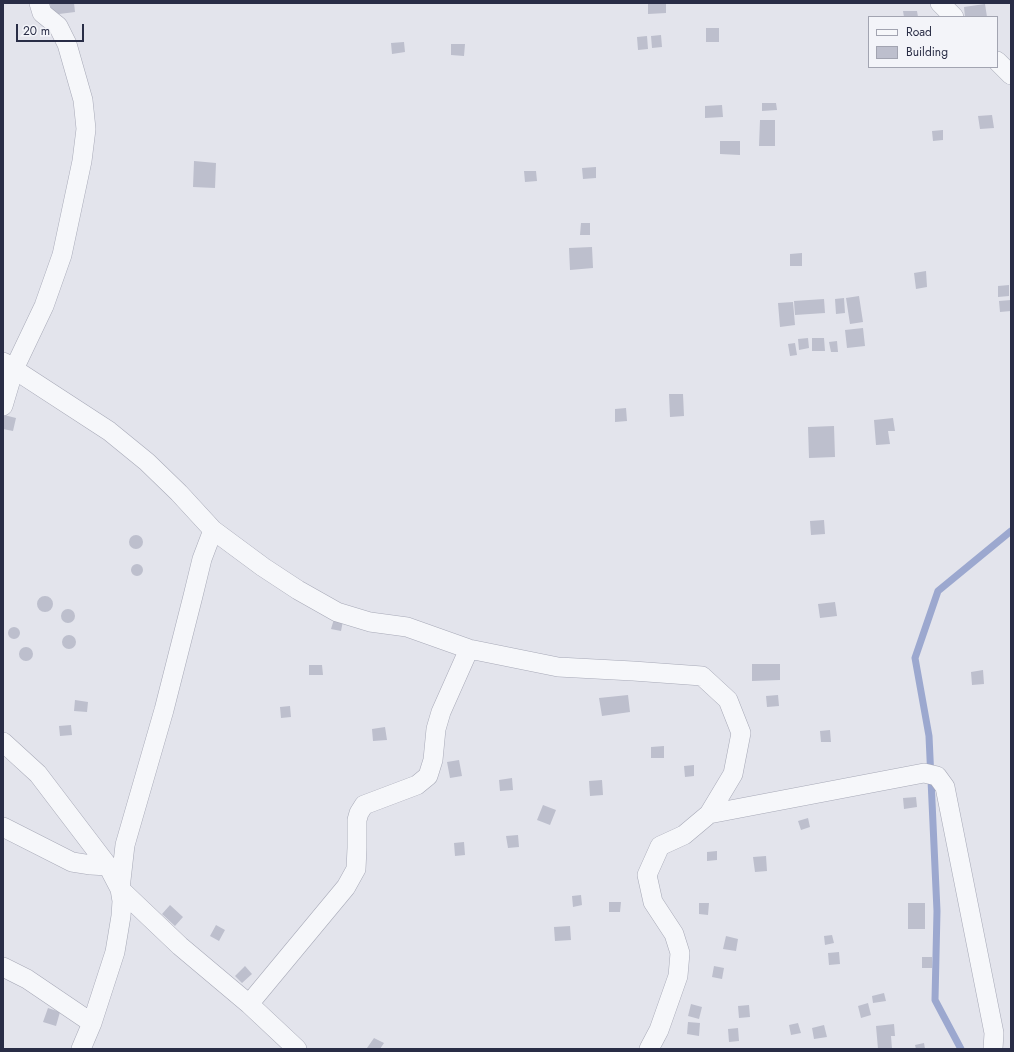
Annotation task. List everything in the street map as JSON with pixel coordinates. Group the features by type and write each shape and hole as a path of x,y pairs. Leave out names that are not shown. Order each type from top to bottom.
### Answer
{"street":[{"path":"3,406 8,365 44,306 62,255 82,161 86,129 83,100 67,44 58,26 42,13 39,3"},
{"path":"940,3 953,16"},
{"path":"998,62 1011,75"},
{"path":"8,365 109,431 147,462 179,493 213,530 263,567 298,590 337,612 370,622 408,627 469,648 558,667 702,676 728,700 741,733 733,774 709,814 684,835 660,846 647,875 653,902 674,934 680,954 678,976 659,1030 649,1049"},
{"path":"81,1049 92,1023 116,952 121,916 122,901 120,888 125,845 164,710 202,559 213,530"},
{"path":"248,1004 346,887 356,869 357,820 364,805 417,785 428,776 433,760 436,729 441,712 469,648"},
{"path":"3,742 38,774 108,866 120,888 180,946 248,1004 297,1049"},
{"path":"709,814 924,773 937,776 945,787 994,1032 993,1049"},
{"path":"3,827 72,862 108,866"},
{"path":"3,967 26,979 92,1023"}],"building":[{"path":"50,3 74,3 75,12 51,15"},
{"path":"648,3 666,3 666,13 648,14"},
{"path":"985,4 987,16 965,16 964,7"},
{"path":"903,11 917,11 918,16 904,16"},
{"path":"706,28 719,28 719,42 706,42"},
{"path":"661,35 662,47 652,48 651,36"},
{"path":"647,36 648,49 638,50 637,37"},
{"path":"404,42 405,52 392,54 391,43"},
{"path":"451,44 465,44 464,56 451,55"},
{"path":"762,103 776,103 777,110 762,111"},
{"path":"722,105 723,117 705,118 705,106"},
{"path":"992,115 994,128 980,129 978,116"},
{"path":"760,120 775,120 775,146 759,146"},
{"path":"943,130 943,140 933,141 932,131"},
{"path":"720,141 740,141 740,155 720,154"},
{"path":"194,161 216,163 215,188 193,187"},
{"path":"596,167 596,178 583,179 582,168"},
{"path":"524,171 536,171 537,181 525,182"},
{"path":"581,223 590,223 590,235 580,235"},
{"path":"592,247 593,268 570,270 569,248"},
{"path":"802,253 802,266 790,266 790,254"},
{"path":"926,271 927,287 916,289 914,273"},
{"path":"1009,285 1009,296 998,297 998,286"},
{"path":"859,296 863,322 850,324 846,298"},
{"path":"844,298 845,313 836,314 835,299"},
{"path":"824,299 825,313 795,315 794,301"},
{"path":"1011,300 1011,311 1000,312 999,301"},
{"path":"793,302 795,325 780,327 778,303"},
{"path":"863,328 865,346 847,348 845,330"},
{"path":"808,338 809,348 799,350 798,339"},
{"path":"812,338 824,338 825,351 812,351"},
{"path":"837,341 838,352 831,352 829,342"},
{"path":"795,343 797,355 790,356 788,344"},
{"path":"669,394 683,394 684,416 670,417"},
{"path":"626,408 627,421 615,422 615,409"},
{"path":"4,415 16,418 13,431 3,429"},
{"path":"893,418 895,431 888,431 890,444 876,445 874,420"},
{"path":"834,426 835,457 809,458 808,427"},
{"path":"824,520 825,534 811,535 810,521"},
{"path":"133,535 139,535 143,539 143,545 139,549 133,549 129,545 129,539"},
{"path":"135,564 139,564 143,570 139,576 135,576 131,572 131,568"},
{"path":"45,596 52,601 53,604 48,611 45,612 38,607 37,604 42,597"},
{"path":"835,602 837,616 820,618 818,604"},
{"path":"65,609 71,609 75,613 75,619 71,623 65,623 61,619 61,613"},
{"path":"334,619 343,621 341,631 331,629"},
{"path":"16,627 19,628 19,638 12,639 9,638 8,631 9,628"},
{"path":"69,635 74,637 76,642 74,647 69,649 64,647 62,642 64,637"},
{"path":"26,647 31,649 33,654 31,659 26,661 21,659 19,654 21,649"},
{"path":"752,664 780,664 780,680 752,681"},
{"path":"309,665 322,665 323,675 309,675"},
{"path":"983,670 984,684 972,685 971,672"},
{"path":"628,695 630,712 602,716 599,698"},
{"path":"778,695 779,706 767,707 766,696"},
{"path":"75,700 88,702 87,712 74,711"},
{"path":"290,706 291,717 281,718 280,707"},
{"path":"71,725 72,735 60,736 59,726"},
{"path":"385,727 387,740 373,741 372,729"},
{"path":"830,730 831,742 821,742 820,731"},
{"path":"664,746 664,758 651,758 651,747"},
{"path":"459,760 462,776 450,778 447,762"},
{"path":"694,765 694,776 685,777 684,766"},
{"path":"512,778 513,790 500,791 499,780"},
{"path":"602,780 603,795 590,796 589,781"},
{"path":"916,797 917,807 904,809 903,798"},
{"path":"543,805 556,810 550,825 537,820"},
{"path":"808,818 810,827 801,830 798,821"},
{"path":"518,835 519,847 508,848 506,836"},
{"path":"464,842 465,855 455,856 454,843"},
{"path":"717,851 717,860 707,861 707,852"},
{"path":"766,856 767,871 755,872 753,857"},
{"path":"581,895 582,905 573,907 572,896"},
{"path":"609,902 621,902 620,912 609,912"},
{"path":"699,903 709,903 708,915 699,914"},
{"path":"908,903 925,903 925,929 908,929"},
{"path":"170,905 183,917 175,926 162,914"},
{"path":"216,925 225,930 219,941 210,936"},
{"path":"570,926 571,940 555,941 554,927"},
{"path":"832,935 834,943 825,945 824,936"},
{"path":"726,936 738,939 736,951 723,949"},
{"path":"839,952 840,964 829,965 828,953"},
{"path":"922,957 932,957 932,968 922,968"},
{"path":"245,966 252,974 242,983 235,976"},
{"path":"714,966 724,968 722,979 712,977"},
{"path":"884,993 886,1001 873,1003 872,996"},
{"path":"868,1003 871,1015 861,1018 858,1006"},
{"path":"691,1004 702,1007 699,1019 688,1016"},
{"path":"749,1005 750,1017 739,1018 738,1006"},
{"path":"48,1008 60,1012 56,1026 43,1022"},
{"path":"688,1022 700,1023 699,1036 687,1034"},
{"path":"798,1023 801,1033 791,1035 789,1025"},
{"path":"894,1024 895,1036 891,1036 892,1049 878,1049 876,1026"},
{"path":"824,1025 827,1037 814,1039 812,1028"},
{"path":"738,1028 739,1041 729,1042 728,1029"},
{"path":"374,1038 384,1043 380,1049 367,1048"},
{"path":"924,1043 925,1049 916,1049 915,1045"}],"waterway":[{"path":"961,1049 935,1000 937,911 929,736 915,658 938,591 1011,531"}]}
